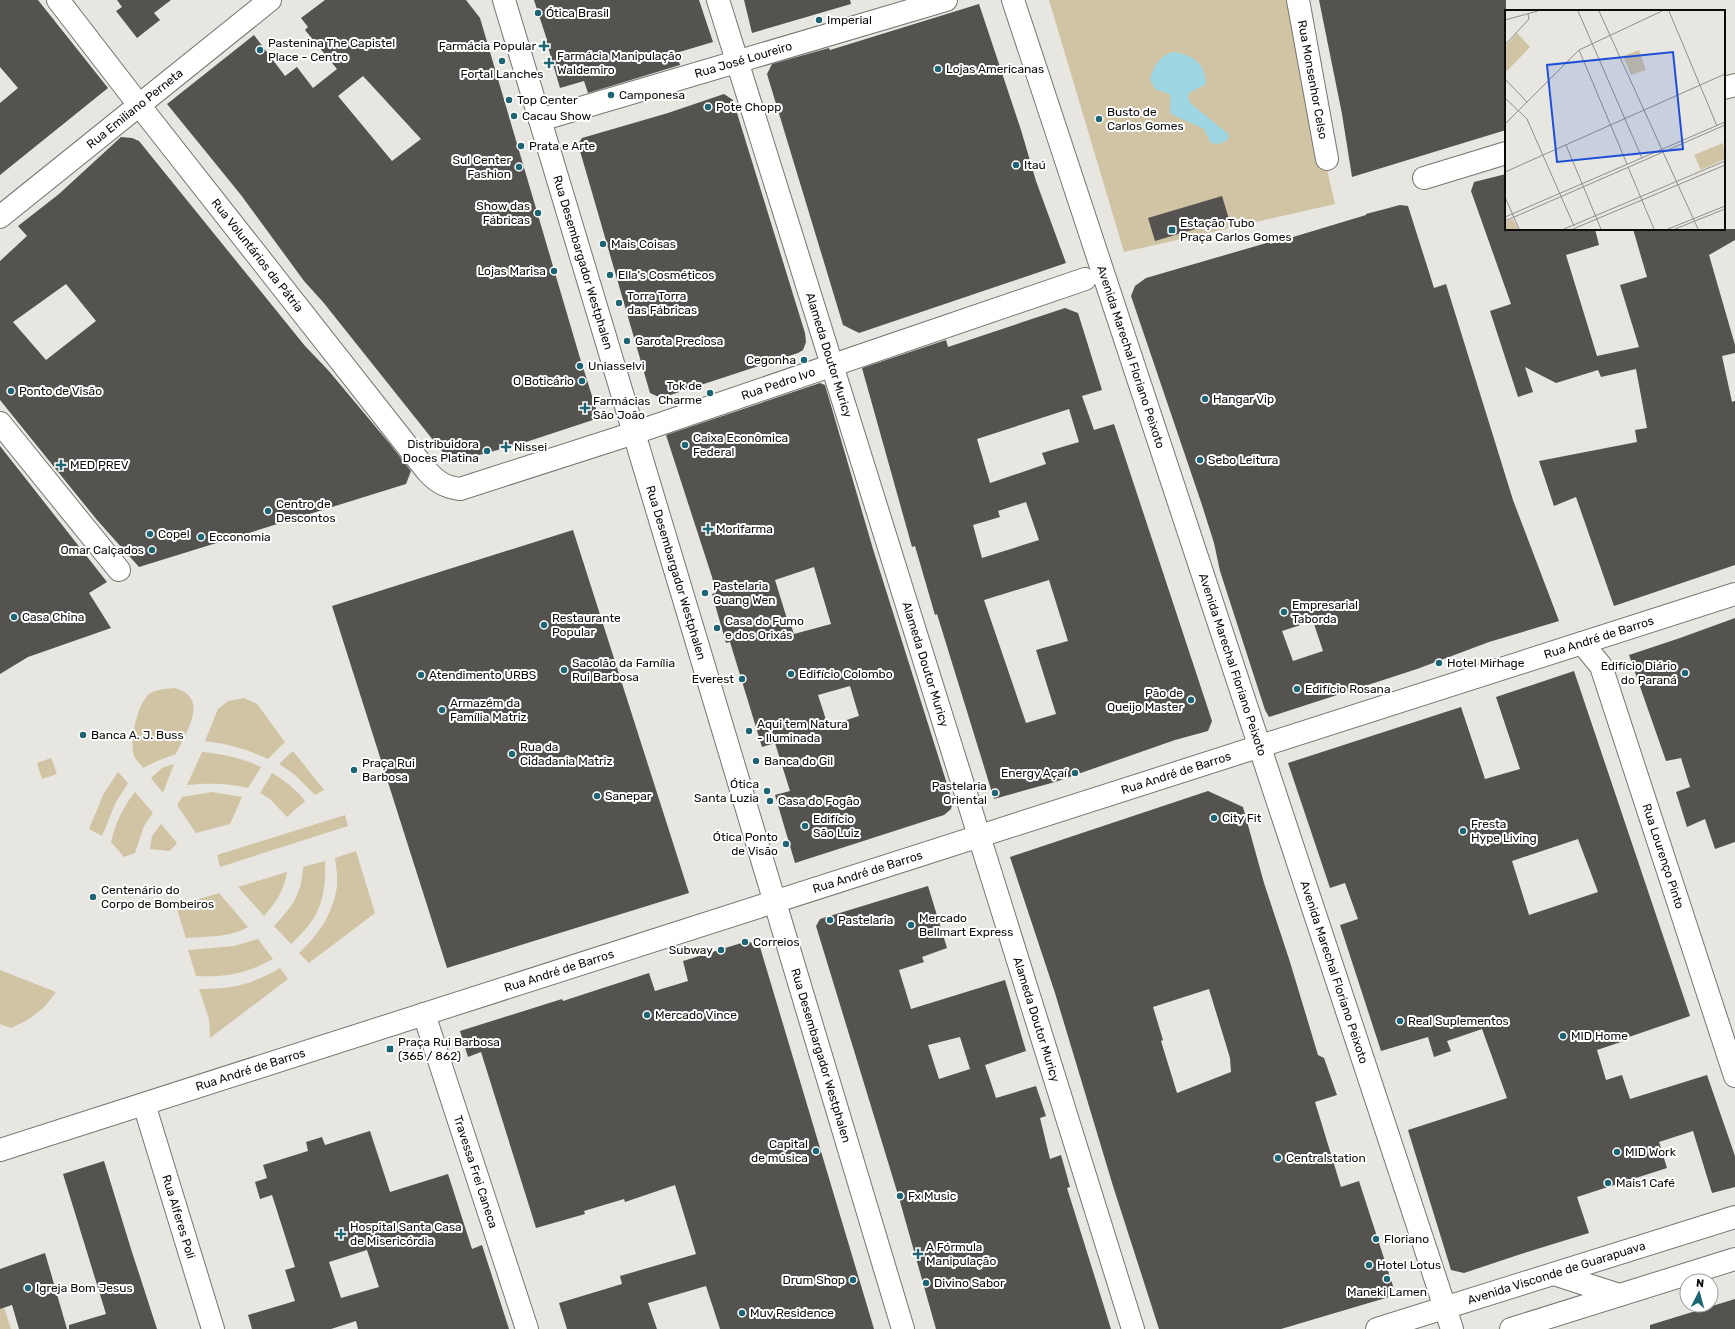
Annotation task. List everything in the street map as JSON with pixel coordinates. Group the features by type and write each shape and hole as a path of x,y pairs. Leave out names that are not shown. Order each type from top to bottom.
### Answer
{"street":[{"name":"Rua Voluntários da Pátria","path":"58,0 427,471 437,482 450,488 460,490 469,486"},
{"name":"Rua Emiliano Perneta","path":"0,217 270,0"},
{"name":"Rua Desembargador Westphalen","path":"504,0 902,1329"},
{"name":"Alameda Doutor Muricy","path":"718,0 1133,1329"},
{"name":"Rua José Loureiro","path":"540,120 946,0"},
{"name":"Avenida Marechal Floriano Peixoto","path":"1013,0 1452,1329"},
{"name":"Rua Monsenhor Celso","path":"1298,0 1327,159"},
{"path":"1725,88 1735,85"},
{"path":"1424,178 1505,153"},
{"name":"Rua Pedro Ivo","path":"469,486 634,433 1085,279"},
{"path":"0,423 119,570"},
{"name":"Rua André de Barros","path":"0,1150 1735,594"},
{"name":"Rua Lourenço Pinto","path":"1582,643 1600,666 1735,1076"},
{"name":"Travessa Frei Caneca","path":"424,1014 527,1329"},
{"name":"Rua Alferes Poli","path":"144,1104 213,1329"},
{"name":"Avenida Visconde de Guarapuava","path":"1377,1329 1735,1217"},
{"path":"1511,1329 1735,1259"},
{"path":"1554,1274 1619,1295"}],"shaded area":[{"path":"1049,0 1288,0 1335,204 1124,252"},
{"path":"175,688 186,693 192,700 193,715 187,732 176,754 143,768 135,758 133,752 133,735 140,708 144,700 151,693"},
{"path":"244,698 257,704 285,742 268,759 237,747 205,741 218,709 228,701"},
{"path":"293,751 324,790 315,795 294,774 279,764"},
{"path":"202,752 232,757 261,767 248,788 218,784 187,785"},
{"path":"51,758 57,774 42,779 37,763"},
{"path":"174,764 163,793 151,778 162,768"},
{"path":"118,772 128,783 116,802 102,836 89,829 104,793"},
{"path":"272,773 290,786 305,801 287,817 270,799 260,793"},
{"path":"135,792 153,813 144,826 135,853 124,857 111,842 120,815"},
{"path":"212,792 242,797 230,824 196,833 177,805 182,797"},
{"path":"345,815 348,826 220,867 217,855"},
{"path":"161,824 177,843 170,851 150,849 152,836"},
{"path":"356,851 375,913 309,963 299,953 319,931 332,906 337,886 335,858"},
{"path":"325,861 324,887 319,907 309,925 291,944 274,926 295,900 301,885 303,867"},
{"path":"287,872 284,885 279,896 264,916 238,887"},
{"path":"219,893 248,927 241,931 226,935 186,938 176,906"},
{"path":"258,939 273,959 254,968 236,974 196,976 188,950 234,946"},
{"path":"280,968 288,979 210,1038 209,1019 199,989 241,985 270,974"},
{"path":"0,970 56,992 36,1014 25,1021 11,1028 0,1024"},
{"path":"4,1307 11,1329 0,1329 0,1309"}],"water":[{"path":"1173,52 1186,55 1197,61 1204,71 1206,84 1189,93 1188,98 1190,103 1229,135 1228,139 1224,142 1218,144 1211,143 1204,129 1171,114 1171,99 1169,94 1155,89 1150,79 1153,70 1161,58 1168,53"}],"building":[{"path":"0,0 38,0 108,88 0,175 0,103 18,88 0,67"},
{"path":"117,0 171,0 154,13 160,20 137,38 116,11 122,7"},
{"path":"325,0 466,0 480,18 599,418 520,444 456,461 449,460 323,302 304,281 241,195 167,104 254,35 285,76 297,67 313,88 337,69 305,30 308,27 301,18","holes":["363,76 421,139 392,161 338,96"]},
{"path":"534,0 699,0 713,42 676,53 680,65 588,93 584,81 560,88"},
{"path":"744,0 850,0 851,4 752,33"},
{"path":"1319,0 1506,0 1505,130 1352,177 1342,114"},
{"path":"979,4 1021,130 1036,181 1066,263 859,333 843,325 767,74 772,64 829,48 830,50"},
{"path":"724,94 733,100 805,333 806,342 803,350 798,353 661,398 650,393 578,144 582,138 668,113"},
{"path":"121,137 132,138 139,141 305,346 328,370 390,444 411,471 406,484 139,567 97,520 0,400 0,261 27,236 18,226 59,194","holes":["66,284 96,321 46,360 13,322"]},
{"path":"1505,174 1505,230 1595,230 1599,245 1566,255 1597,356 1639,347 1620,285 1647,277 1633,230 1735,229 1735,240 1709,255 1735,345 1735,353 1722,356 1732,402 1735,401 1735,565 1614,606 1576,497 1554,506 1539,461 1637,442 1635,430 1647,428 1636,369 1601,377 1598,370 1556,383 1525,367 1533,392 1518,397 1490,311 1511,304 1471,191 1474,182"},
{"name":"Estação Tubo Praça Carlos Gomes","path":"1222,196 1229,219 1155,241 1148,218"},
{"path":"1400,205 1408,206 1434,288 1446,284 1513,500 1559,621 1489,642 1417,669 1269,717 1265,710 1220,571 1214,543 1202,505 1131,296 1135,286 1146,278 1270,242 1270,244","holes":["1313,621 1323,651 1293,661 1282,631"]},
{"path":"1065,308 1078,313 1102,390 1082,396 1094,430 1114,424 1212,721 1208,731 1175,740 1055,782 994,799 937,614 935,615 915,546 912,547 862,368 946,340 948,347","holes":["1069,409 1079,442 1042,453 1046,464 990,483 977,439","1026,502 1039,540 982,558 973,525 1000,517 998,511","1049,580 1068,641 1036,650 1056,714 1026,723 984,600"]},
{"path":"820,383 825,385 873,549 952,800 951,809 944,815 795,863 775,795 790,791 775,743 762,747 730,642 726,643 712,594 716,593 712,577 666,435","holes":["814,567 831,624 794,634 790,622 788,622 775,580","850,686 859,716 828,726 818,695"]},
{"path":"0,446 107,582 89,593 111,628 28,657 0,674"},
{"name":"Rua da Cidadania Matriz","path":"573,530 689,893 447,968 332,606"},
{"name":"Edifício Diário do Paraná","path":"1735,618 1735,842 1715,849 1705,819 1687,827 1676,792 1690,787 1681,758 1666,761 1629,655"},
{"path":"1574,671 1690,1016 1626,1038 1627,1040 1597,1050 1606,1080 1622,1075 1630,1099 1707,1075 1735,1156 1735,1187 1712,1193 1693,1131 1659,1142 1667,1168 1577,1197 1589,1233 1464,1273 1451,1270 1408,1130 1507,1098 1482,1029 1447,1041 1451,1051 1434,1057 1428,1037 1381,1051 1340,925 1358,919 1345,883 1330,888 1288,763 1461,707 1485,779 1520,769 1496,697","holes":["1578,839 1598,892 1529,915 1512,861"]},
{"path":"1208,791 1243,807 1264,883 1318,1055 1324,1058 1337,1095 1315,1102 1341,1187 1359,1181 1393,1286 1389,1297 1281,1329 1159,1329 1113,1186 1055,993 1010,857","holes":["1209,989 1230,1058 1231,1072 1177,1093 1161,1041 1163,1040 1153,1007"]},
{"path":"928,886 947,948 922,957 924,962 899,970 911,1009 1005,980 1026,1051 985,1065 996,1098 1036,1086 1046,1116 1040,1118 1050,1159 1061,1155 1070,1187 1067,1188 1111,1329 936,1329 899,1198 816,926 820,919","holes":["960,1037 970,1069 939,1079 928,1045"]},
{"path":"748,941 760,947 874,1329 720,1329 706,1286 648,1303 657,1329 567,1329 559,1303 622,1284 620,1276 696,1254 675,1185 625,1202 624,1199 584,1211 585,1214 536,1228 481,1052 468,1057 460,1031 562,999 563,1001 649,973 655,991 688,981 683,961"},
{"path":"370,1131 390,1192 448,1174 472,1249 482,1245 509,1329 358,1329 356,1321 331,1329 252,1329 248,1315 295,1301 285,1270 295,1267 272,1195 260,1199 255,1182 267,1178 263,1165 308,1151 306,1142 322,1137 325,1145","holes":["367,1250 379,1287 341,1298 329,1262"]},
{"path":"104,1161 157,1329 69,1329 69,1325 106,1314 63,1174"},
{"name":"Igreja Bom Jesus","path":"45,1253 67,1329 19,1329 12,1305 0,1309 0,1269"},
{"path":"1735,1299 1735,1329 1650,1329 1650,1325 1689,1313 1719,1313 1719,1304"}],"place":[{"name":"Ótica Brasil","path":"538,13"},
{"name":"Imperial","path":"819,20"},
{"name":"Farmácia Popular","path":"544,46"},
{"name":"Pastenina The Capistel Place - Centro","path":"260,50"},
{"name":"Fortal Lanches","path":"502,61"},
{"name":"Farmácia Manipulação Waldemiro","path":"549,63"},
{"name":"Lojas Americanas","path":"938,69"},
{"name":"Camponesa","path":"611,95"},
{"name":"Top Center","path":"509,100"},
{"name":"Pote Chopp","path":"708,107"},
{"name":"Cacau Show","path":"514,116"},
{"name":"Busto de Carlos Gomes","path":"1099,119"},
{"name":"Prata e Arte","path":"521,146"},
{"name":"Itaú","path":"1016,165"},
{"name":"Sul Center Fashion","path":"519,167"},
{"name":"Show das Fábricas","path":"538,213"},
{"name":"Estação Tubo Praça Carlos Gomes","path":"1172,230"},
{"name":"Mais Coisas","path":"603,244"},
{"name":"Lojas Marisa","path":"554,271"},
{"name":"Ella's Cosméticos","path":"610,275"},
{"name":"Torra Torra das Fábricas","path":"619,303"},
{"name":"Garota Preciosa","path":"627,341"},
{"name":"Cegonha","path":"804,360"},
{"name":"Uniasselvi","path":"580,366"},
{"name":"O Boticário","path":"582,381"},
{"name":"Ponto de Visão","path":"11,391"},
{"name":"Tok de Charme","path":"710,393"},
{"name":"Hangar Vip","path":"1205,399"},
{"name":"Farmácias São João","path":"585,408"},
{"name":"Caixa Econômica Federal","path":"685,445"},
{"name":"Nissei","path":"506,447"},
{"name":"Distribuidora Doces Platina","path":"487,451"},
{"name":"Sebo Leitura","path":"1200,460"},
{"name":"MED PREV","path":"61,465"},
{"name":"Centro de Descontos","path":"268,511"},
{"name":"Morifarma","path":"708,529"},
{"name":"Copel","path":"150,534"},
{"name":"Ecconomia","path":"201,537"},
{"name":"Omar Calçados","path":"152,550"},
{"name":"Pastelaria Guang Wen","path":"705,593"},
{"name":"Empresarial Taborda","path":"1284,612"},
{"name":"Casa China","path":"14,617"},
{"name":"Restaurante Popular","path":"544,625"},
{"name":"Casa do Fumo e dos Orixás","path":"717,628"},
{"name":"Hotel Mirhage","path":"1439,663"},
{"name":"Sacolão da Família Rui Barbosa","path":"564,670"},
{"name":"Edifício Diário do Paraná","path":"1685,673"},
{"name":"Edifício Colombo","path":"791,674"},
{"name":"Atendimento URBS","path":"421,675"},
{"name":"Everest","path":"742,679"},
{"name":"Edifício Rosana","path":"1297,689"},
{"name":"Pão de Queijo Master","path":"1191,700"},
{"name":"Armazém da Família Matriz","path":"442,710"},
{"name":"Aqui tem Natura - Iluminada","path":"749,731"},
{"name":"Banca A. J. Buss","path":"83,735"},
{"name":"Rua da Cidadania Matriz","path":"512,754"},
{"name":"Banca do Gil","path":"756,761"},
{"name":"Praça Rui Barbosa","path":"354,770"},
{"name":"Energy Açaí","path":"1075,773"},
{"name":"Ótica Santa Luzia","path":"767,791"},
{"name":"Pastelaria Oriental","path":"995,793"},
{"name":"Sanepar","path":"597,796"},
{"name":"Casa do Fogão","path":"770,801"},
{"name":"City Fit","path":"1214,818"},
{"name":"Edifício São Luiz","path":"805,826"},
{"name":"Fresta Hype Living","path":"1463,831"},
{"name":"Ótica Ponto de Visão","path":"786,844"},
{"name":"Centenário do Corpo de Bombeiros","path":"93,897"},
{"name":"Pastelaria","path":"830,920"},
{"name":"Mercado Bellmart Express","path":"911,925"},
{"name":"Correios","path":"745,942"},
{"name":"Subway","path":"721,950"},
{"name":"Mercado Vince","path":"647,1015"},
{"name":"Real Suplementos","path":"1400,1021"},
{"name":"MID Home","path":"1563,1036"},
{"name":"Praça Rui Barbosa (365 / 862)","path":"390,1049"},
{"name":"Capital de música","path":"816,1151"},
{"name":"MID Work","path":"1617,1152"},
{"name":"Centralstation","path":"1278,1158"},
{"name":"Mais1 Café","path":"1608,1183"},
{"name":"Fx Music","path":"900,1196"},
{"name":"Hospital Santa Casa de Misericórdia","path":"341,1234"},
{"name":"Floriano","path":"1376,1239"},
{"name":"A Fórmula Manipulação","path":"918,1254"},
{"name":"Hotel Lotus","path":"1369,1265"},
{"name":"Maneki Lamen","path":"1387,1279"},
{"name":"Drum Shop","path":"853,1280"},
{"name":"Divino Sabor","path":"926,1283"},
{"name":"Igreja Bom Jesus","path":"28,1288"},
{"name":"Muv Residence","path":"742,1313"}]}
